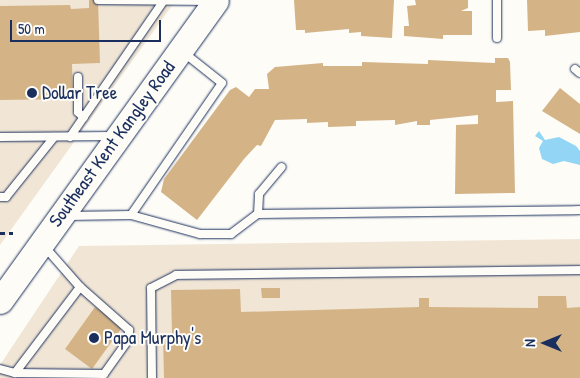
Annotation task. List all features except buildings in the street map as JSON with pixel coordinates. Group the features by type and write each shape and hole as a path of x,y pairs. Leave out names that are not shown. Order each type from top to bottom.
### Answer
{"main road":[{"name":"Southeast Kent Kangley Road","path":"2,294 216,1"}],"lane":[{"path":"98,0 216,1"},
{"path":"497,0 497,38"},
{"path":"70,137 164,1"},
{"path":"131,215 222,83 181,51"},
{"path":"78,77 78,112 84,118"},
{"path":"0,137 116,136"},
{"path":"0,197 6,197 54,137"},
{"path":"258,214 259,194 282,166"},
{"path":"59,216 131,215 200,234 231,234 258,214 580,210"},
{"path":"0,369 15,373 104,374 129,339 129,330 80,287 41,241"},
{"path":"152,378 151,288 176,275 580,270"},
{"path":"15,373 80,287"}],"path":[{"path":"0,233 13,233"}],"shaded area":[{"path":"0,0 176,0 0,245"},
{"path":"580,239 580,378 0,378 0,365 79,246"}],"water":[{"path":"539,131 545,140 559,137 576,146 580,151 580,165 564,161 553,164 542,159 539,148 543,141 535,136"}],"place":[{"name":"Dollar Tree","path":"32,93"},
{"name":"Papa Murphy's","path":"94,338"}]}
